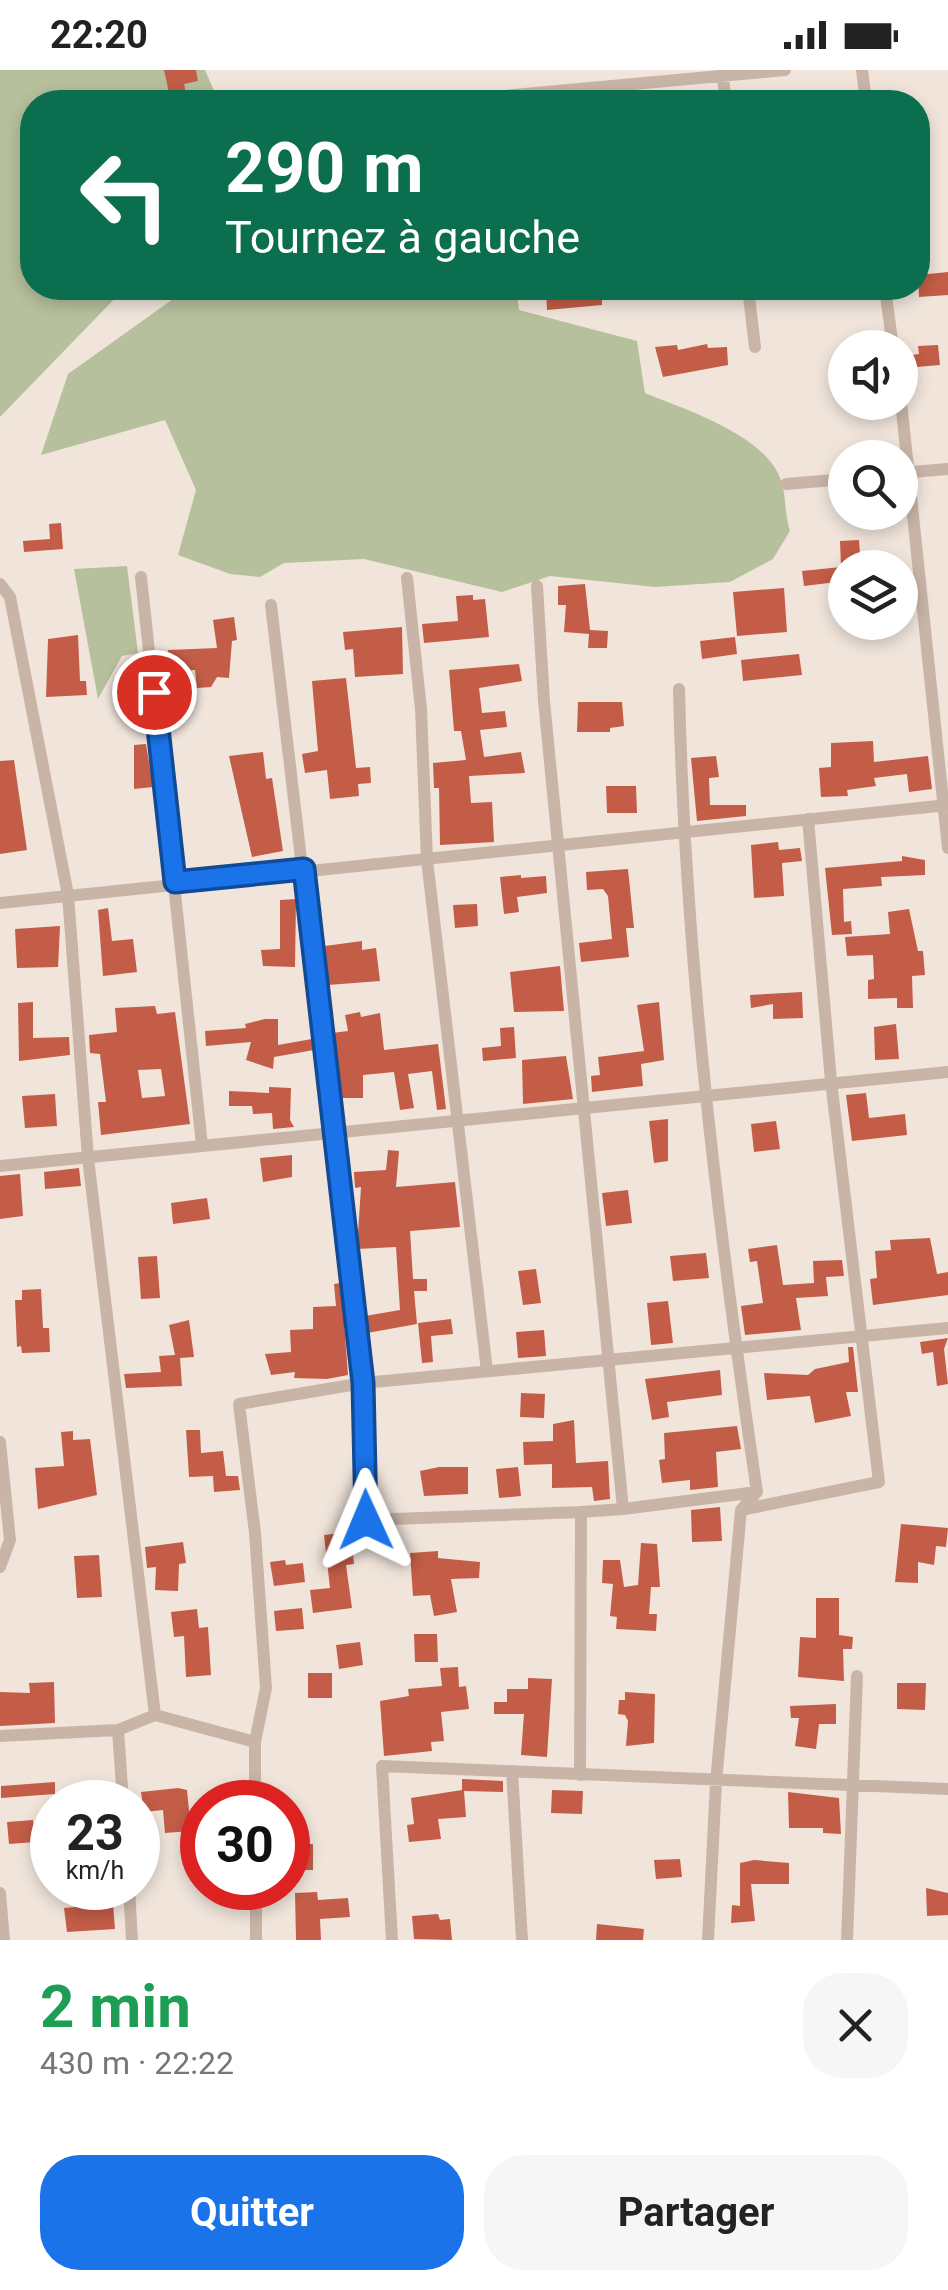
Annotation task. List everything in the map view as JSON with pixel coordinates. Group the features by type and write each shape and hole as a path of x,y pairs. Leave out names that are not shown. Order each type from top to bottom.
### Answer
{"street":[{"path":"594,70 594,87"},
{"path":"563,90 785,70"},
{"path":"749,300 755,347"},
{"path":"887,300 891,330"},
{"path":"918,472 948,469"},
{"path":"786,484 828,480"},
{"path":"913,530 947,805 948,848"},
{"path":"141,577 202,1144"},
{"path":"406,578 421,709 426,860 461,1119 487,1371"},
{"path":"0,584 10,596 68,895 88,1158 155,1715"},
{"path":"537,586 606,1364 623,1509"},
{"path":"272,605 363,1383 366,1520 623,1509 757,1492"},
{"path":"679,689 682,834 736,1350 757,1492"},
{"path":"0,902 947,805"},
{"path":"741,1510 879,1482 832,1081 808,820"},
{"path":"0,1166 331,1130 948,1072"},
{"path":"255,1780 255,1742 266,1688 256,1533 239,1404 363,1383 606,1364 948,1328"},
{"path":"0,1442 10,1540 0,1566"},
{"path":"708,1940 716,1782 741,1510 757,1492"},
{"path":"580,1775 581,1512"},
{"path":"847,1940 857,1676"},
{"path":"0,1736 118,1730 155,1715 255,1742"},
{"path":"118,1730 121,1780"},
{"path":"392,1940 382,1766 948,1789"},
{"path":"512,1771 522,1940"},
{"path":"0,1893 4,1940"},
{"path":"130,1910 132,1940"},
{"path":"256,1910 256,1940"}],"green space":[{"path":"0,70 205,70 214,90 20,90 20,300 113,300 0,417"},
{"path":"172,300 518,300 519,310 637,341 645,393 724,427 761,452 774,467 782,484 790,531 773,559 730,582 655,587 550,576 502,592 364,559 284,563 260,577 230,574 178,555 196,490 165,420 41,455 68,374"},
{"path":"127,566 138,653 122,656 98,699 74,569"}],"building":[{"path":"164,70 196,70 198,81 184,84 185,90 168,90"},
{"path":"948,272 948,295 930,296 930,274"},
{"path":"547,300 602,300 602,305 547,310"},
{"path":"707,344 708,348 727,347 728,365 663,377 655,347 677,345 678,350"},
{"path":"938,345 940,365 918,367 918,346"},
{"path":"61,523 63,549 24,552 23,541 50,539 49,524"},
{"path":"859,540 860,550 840,550 840,541"},
{"path":"828,568 828,583 804,586 802,571"},
{"path":"585,584 590,630 608,631 607,648 588,648 589,634 564,632 566,605 558,605 558,586"},
{"path":"784,588 787,632 737,636 733,592"},
{"path":"473,595 473,600 485,599 489,637 424,643 422,624 458,621 456,596"},
{"path":"234,617 237,640 232,641 229,678 217,677 211,687 197,688 195,670 169,671 168,650 217,648 213,620"},
{"path":"402,627 403,674 355,677 353,649 345,650 343,632"},
{"path":"78,635 80,681 86,681 87,695 46,697 48,639"},
{"path":"735,637 737,654 702,659 700,641"},
{"path":"799,654 802,675 743,681 741,660"},
{"path":"519,664 522,681 479,688 482,713 505,711 507,727 480,730 484,757 521,752 525,773 469,776 471,803 492,802 494,842 440,845 439,788 434,788 433,763 466,760 461,731 454,731 449,670"},
{"path":"346,678 356,768 370,767 371,783 358,784 359,796 330,799 327,770 305,773 302,754 318,751 312,681"},
{"path":"578,702 622,702 624,726 610,728 610,732 577,732"},
{"path":"873,741 874,762 928,756 932,789 909,792 907,774 874,778 876,786 847,790 848,796 821,797 819,768 831,767 831,743"},
{"path":"146,744 153,787 134,789 134,745"},
{"path":"263,752 266,779 272,778 283,851 252,857 229,756"},
{"path":"716,756 719,777 709,778 710,805 746,805 746,816 697,821 691,758"},
{"path":"14,760 27,850 0,854 0,761"},
{"path":"606,786 636,786 637,813 607,813"},
{"path":"778,842 779,850 800,848 802,861 782,863 784,896 754,898 751,845"},
{"path":"902,856 925,860 925,875 881,877 882,886 843,889 844,922 851,921 852,934 832,935 825,868 902,861"},
{"path":"628,869 634,928 626,928 629,957 581,962 579,943 612,939 608,896 603,889 587,890 586,872"},
{"path":"546,876 547,893 517,897 519,912 504,914 500,877"},
{"path":"296,899 295,967 263,966 261,950 280,949 280,900"},
{"path":"477,904 478,926 455,928 453,905"},
{"path":"108,908 112,941 133,939 137,972 103,976 98,910"},
{"path":"909,909 918,951 923,951 925,975 912,976 913,1008 897,1008 897,998 868,999 868,980 874,979 873,955 847,956 845,937 890,934 888,912"},
{"path":"60,926 58,967 17,968 15,929"},
{"path":"362,941 362,950 376,948 380,981 328,985 325,946"},
{"path":"560,966 564,1011 514,1012 510,972"},
{"path":"802,992 803,1018 773,1019 773,1004 751,1008 750,995"},
{"path":"33,1002 33,1038 69,1037 70,1055 19,1061 18,1003"},
{"path":"659,1002 664,1060 641,1064 643,1086 592,1092 591,1076 600,1075 598,1057 644,1051 637,1005"},
{"path":"155,1006 157,1014 175,1012 190,1124 101,1135 98,1102 106,1102 100,1054 90,1053 89,1035 117,1032 115,1008","holes":["161,1069 165,1096 142,1098 138,1070"]},
{"path":"360,1012 361,1017 380,1013 384,1050 438,1044 446,1109 437,1110 432,1071 408,1074 414,1108 400,1110 394,1072 363,1075 363,1098 340,1098 332,1033 348,1031 345,1015"},
{"path":"278,1019 278,1045 312,1039 314,1050 274,1057 273,1069 246,1060 251,1042 206,1046 205,1031 246,1028 245,1024"},
{"path":"896,1024 899,1059 875,1060 874,1027"},
{"path":"514,1027 516,1058 483,1061 482,1048 501,1046 500,1028"},
{"path":"566,1056 573,1099 523,1104 522,1060"},
{"path":"269,1087 291,1088 290,1120 294,1127 273,1129 272,1113 253,1114 252,1106 229,1106 229,1091 269,1093"},
{"path":"866,1093 869,1118 905,1114 907,1135 852,1141 846,1095"},
{"path":"55,1094 57,1126 25,1128 22,1096"},
{"path":"668,1119 668,1161 654,1163 649,1121"},
{"path":"776,1121 780,1149 754,1152 751,1124"},
{"path":"388,1150 399,1151 396,1187 455,1182 460,1227 410,1231 413,1279 427,1279 427,1291 414,1291 417,1324 367,1333 365,1316 400,1310 396,1247 357,1249 361,1187 355,1188 354,1172 386,1170"},
{"path":"292,1155 292,1177 263,1182 260,1158"},
{"path":"79,1168 81,1186 45,1189 44,1172"},
{"path":"20,1174 23,1216 0,1219 0,1176"},
{"path":"628,1190 632,1223 606,1226 602,1193"},
{"path":"207,1198 210,1219 173,1224 171,1203"},
{"path":"930,1238 937,1274 948,1272 948,1295 873,1305 870,1279 877,1278 875,1251 891,1250 890,1240"},
{"path":"777,1245 783,1285 814,1283 813,1261 842,1260 844,1276 826,1277 828,1296 796,1298 801,1330 745,1335 741,1306 763,1303 757,1261 750,1262 748,1249"},
{"path":"706,1253 709,1278 673,1281 670,1256"},
{"path":"157,1256 160,1298 141,1299 138,1257"},
{"path":"536,1269 541,1303 523,1305 518,1271"},
{"path":"341,1283 348,1375 327,1379 294,1378 295,1372 271,1375 265,1354 291,1352 290,1330 313,1329 313,1307 336,1306 334,1284"},
{"path":"41,1289 43,1328 49,1328 50,1352 22,1353 21,1346 17,1347 15,1300 22,1300 22,1290"},
{"path":"668,1301 673,1343 651,1345 647,1303"},
{"path":"451,1319 453,1334 431,1336 433,1362 422,1363 418,1323"},
{"path":"189,1320 194,1357 180,1358 182,1386 126,1388 124,1374 161,1372 159,1356 175,1355 169,1325"},
{"path":"544,1330 546,1356 518,1358 516,1332"},
{"path":"948,1338 944,1349 948,1384 937,1386 933,1352 922,1354 920,1342"},
{"path":"848,1347 853,1347 858,1392 846,1392 851,1416 815,1423 810,1396 767,1400 764,1373 808,1375 815,1369 849,1362"},
{"path":"720,1370 722,1395 667,1402 669,1417 652,1420 645,1379"},
{"path":"521,1393 545,1394 544,1418 520,1417"},
{"path":"574,1420 576,1463 608,1461 610,1499 594,1501 592,1487 552,1488 552,1464 524,1465 523,1442 553,1441 553,1424"},
{"path":"737,1426 741,1449 716,1452 718,1487 690,1490 690,1480 662,1483 659,1460 665,1459 664,1433"},
{"path":"186,1430 200,1430 201,1453 223,1451 226,1476 238,1476 240,1490 214,1492 213,1476 189,1477"},
{"path":"73,1431 73,1440 90,1439 97,1495 38,1509 35,1468 64,1466 61,1432"},
{"path":"468,1467 468,1494 424,1496 420,1471"},
{"path":"518,1467 521,1496 499,1498 496,1469"},
{"path":"720,1507 722,1541 692,1542 691,1510"},
{"path":"901,1524 948,1528 946,1547 936,1546 934,1565 918,1562 918,1583 895,1582"},
{"path":"351,1532 354,1564 346,1565 352,1608 313,1613 310,1590 330,1588 324,1535"},
{"path":"183,1542 186,1563 179,1564 178,1591 155,1590 156,1567 147,1568 145,1547"},
{"path":"641,1543 657,1544 660,1587 651,1587 649,1614 657,1614 656,1631 616,1629 617,1617 610,1616 613,1584 602,1583 603,1560 620,1560 624,1587 638,1585"},
{"path":"438,1551 438,1558 480,1562 479,1578 451,1579 457,1612 434,1616 430,1595 413,1596 410,1553"},
{"path":"99,1555 102,1597 77,1598 74,1556"},
{"path":"285,1560 286,1565 303,1563 305,1582 274,1586 270,1562"},
{"path":"816,1598 839,1598 839,1635 853,1637 852,1649 843,1649 844,1681 798,1677 800,1637 816,1638"},
{"path":"302,1608 304,1629 276,1631 274,1611"},
{"path":"197,1609 199,1628 208,1627 211,1675 186,1677 184,1636 174,1637 171,1612"},
{"path":"414,1634 437,1634 438,1662 415,1662"},
{"path":"360,1642 363,1665 339,1669 336,1645"},
{"path":"458,1667 459,1687 466,1686 469,1709 441,1712 444,1741 431,1742 432,1751 384,1756 380,1701 409,1696 408,1689 442,1686 440,1668"},
{"path":"308,1673 332,1673 332,1698 308,1698"},
{"path":"528,1678 552,1679 547,1757 521,1755 524,1714 494,1714 494,1702 507,1702 507,1689 528,1689"},
{"path":"54,1682 55,1723 0,1726 0,1692 30,1693 29,1683"},
{"path":"897,1683 926,1683 925,1710 897,1709"},
{"path":"625,1692 655,1694 654,1743 626,1746 628,1721 625,1715 618,1714 619,1700 625,1700"},
{"path":"836,1704 836,1724 819,1724 816,1749 795,1746 799,1718 791,1718 790,1706"},
{"path":"462,1779 503,1781 503,1792 464,1791 466,1817 438,1819 441,1839 409,1842 407,1825 414,1824 411,1798 462,1790"},
{"path":"30,1784 30,1796 1,1798 1,1786"},
{"path":"180,1788 180,1832 165,1833 160,1790"},
{"path":"552,1790 583,1791 582,1814 551,1813"},
{"path":"788,1792 839,1798 841,1834 823,1833 823,1828 789,1828"},
{"path":"30,1820 30,1842 9,1844 7,1822"},
{"path":"310,1844 313,1844 310,1870"},
{"path":"680,1859 682,1877 656,1879 654,1860"},
{"path":"740,1863 789,1863 789,1884 751,1884 755,1921 731,1923 732,1905 740,1906"},
{"path":"926,1888 948,1893 948,1915 927,1916"},
{"path":"310,1892 317,1892 318,1900 348,1898 350,1917 320,1919 321,1940 296,1940 295,1910 310,1910"},
{"path":"64,1910 113,1910 115,1929 67,1932"},
{"path":"438,1914 440,1920 450,1919 452,1940 414,1939 412,1916"},
{"path":"597,1924 644,1929 643,1940 596,1940"}],"route":[{"path":"154,692 175,882 304,869 363,1383 366,1520"}]}
